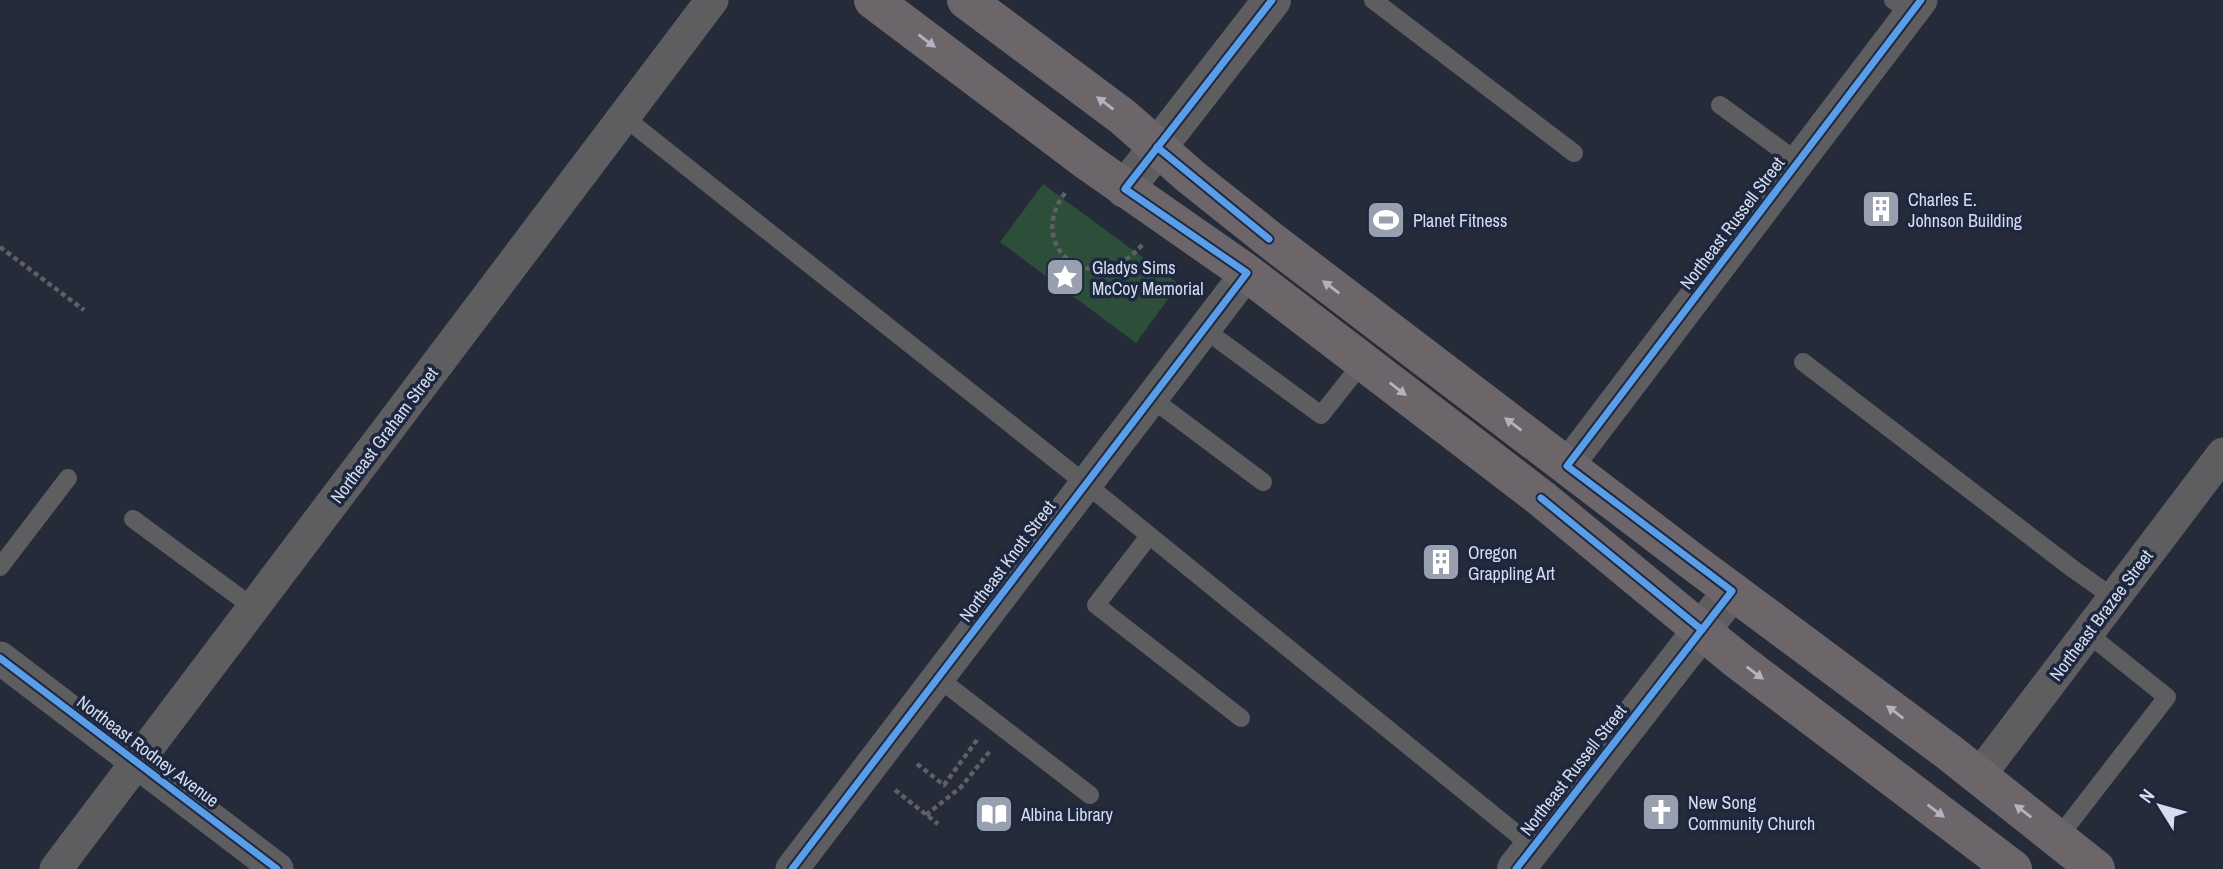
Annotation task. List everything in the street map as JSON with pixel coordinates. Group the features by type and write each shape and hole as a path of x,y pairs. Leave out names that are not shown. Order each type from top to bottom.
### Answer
{"main road":[{"path":"873,0 1125,189 1247,273 1541,498 1702,630 2013,869"},
{"path":"966,0 1123,117 1269,239 1979,776 2096,869"}],"street":[{"name":"Northeast Graham Street","path":"56,869 712,0"},
{"path":"1125,189 1272,0"},
{"name":"Northeast Russell Street","path":"1567,466 1798,162 1908,4"},
{"name":"Northeast Knott Street","path":"792,869 1247,273"},
{"name":"Northeast Brazee Street","path":"1979,776 2223,454"},
{"name":"Northeast Russell Street","path":"1524,858 1732,591"},
{"name":"Northeast Rodney Avenue","path":"0,658 277,869"}],"lane":[{"path":"1373,0 1574,153"},
{"path":"1720,104 1798,162"},
{"path":"624,117 1086,484 1524,858"},
{"path":"1204,329 1321,415 1363,362"},
{"path":"1804,362 2114,598"},
{"path":"1151,398 1263,482"},
{"path":"0,567 68,478"},
{"path":"133,519 254,608"},
{"path":"1149,536 1096,606 1241,718"},
{"path":"2058,838 2167,697 2087,633"},
{"path":"938,678 1090,795"}],"path":[{"path":"1068,189 1055,210 1053,231 1063,256 1071,262 1090,270 1105,269 1131,257 1142,244"},
{"path":"0,247 84,310"},
{"path":"888,743 944,785 978,737 993,747 961,787 926,815"},
{"path":"901,795 938,824"}],"green space":[{"path":"1043,184 1179,284 1136,343 1000,242"}],"cycle path":[{"path":"792,869 1247,273 1125,189 1272,0"},
{"path":"1516,869 1732,591 1567,466 1921,0"},
{"path":"1157,147 1269,239"},
{"path":"1541,498 1702,630"},
{"path":"0,658 277,869"}],"place":[{"name":"Charles E. Johnson Building","path":"1881,209"},
{"name":"Planet Fitness","path":"1386,220"},
{"name":"Gladys Sims McCoy Memorial","path":"1065,277"},
{"name":"Oregon Grappling Art","path":"1441,562"},
{"name":"New Song Community Church","path":"1661,812"},
{"name":"Albina Library","path":"994,814"}]}
